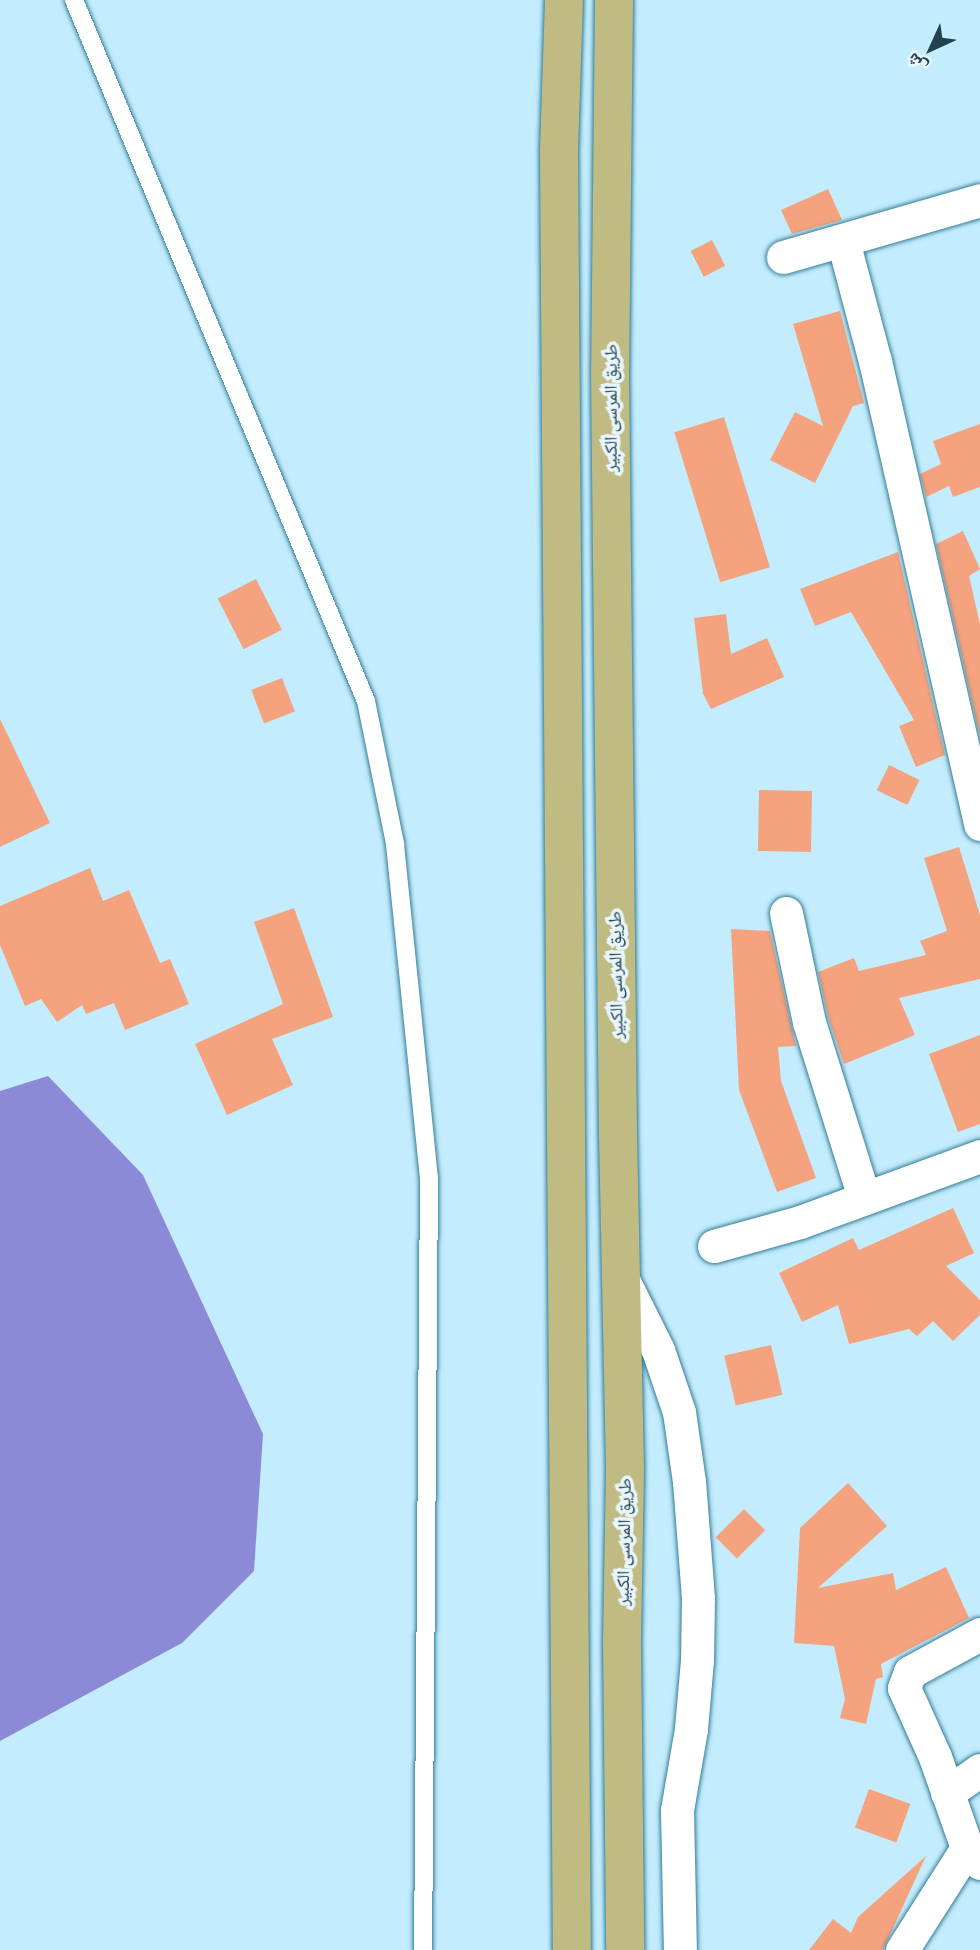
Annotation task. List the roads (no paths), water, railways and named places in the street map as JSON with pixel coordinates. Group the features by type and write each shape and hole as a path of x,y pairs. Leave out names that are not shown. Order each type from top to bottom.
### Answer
{"main road":[{"path":"564,0 559,152 572,1950"},
{"name":"طريق المرسى الكبير","path":"614,0 610,385 622,1278 625,1950"}],"street":[{"path":"783,257 980,200"},
{"path":"842,241 875,361 975,779 980,824"},
{"path":"786,913 809,1022 864,1197"},
{"path":"714,1246 800,1222 980,1156"},
{"path":"622,1278 658,1350 679,1412 689,1481 698,1598 697,1660 691,1729 677,1810 680,1950"},
{"path":"902,1950 974,1856 904,1688 905,1678 925,1662 980,1634"},
{"path":"947,1793 980,1770"}],"lane":[{"path":"74,0 366,701 395,844 429,1177 423,1950"}]}
